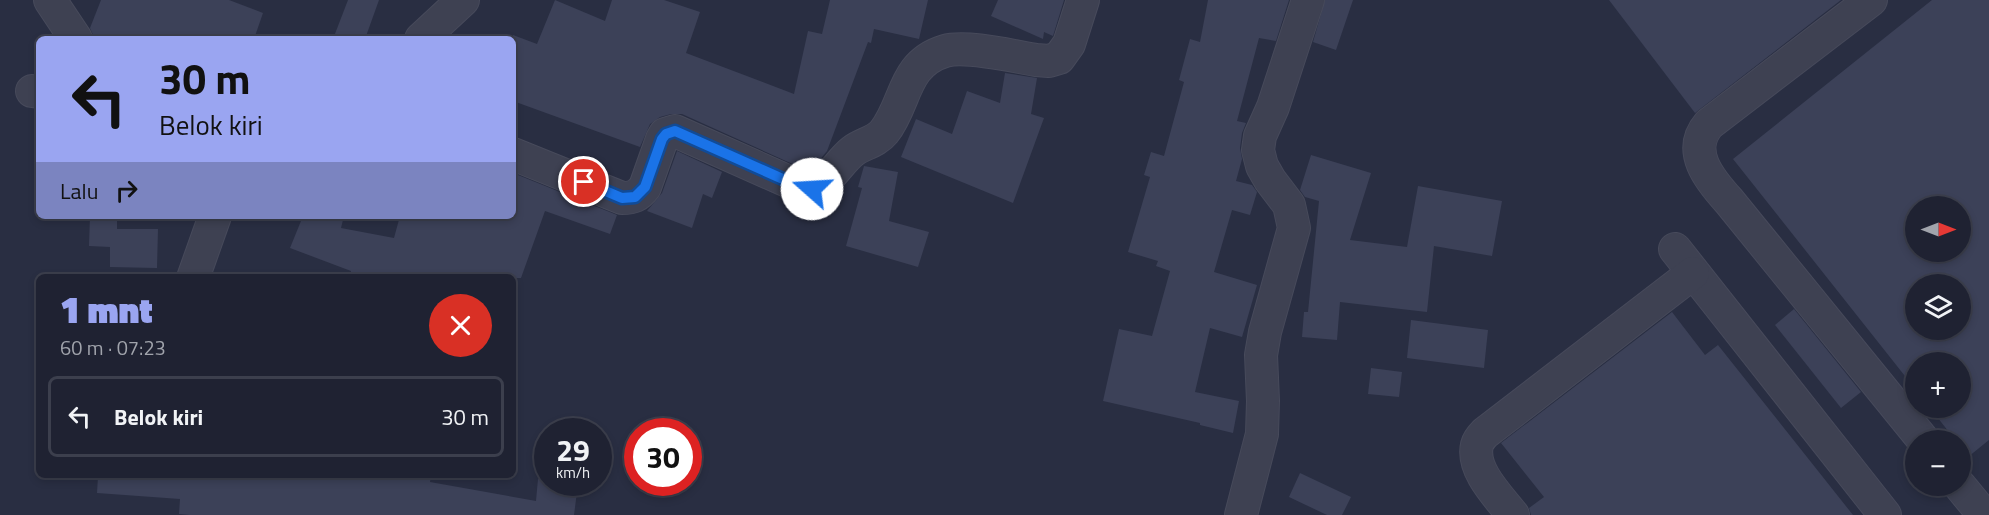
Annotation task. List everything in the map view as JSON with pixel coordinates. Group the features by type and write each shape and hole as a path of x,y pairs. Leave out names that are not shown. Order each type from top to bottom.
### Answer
{"street":[{"path":"50,0 74,36"},
{"path":"424,36 463,0"},
{"path":"516,155 622,198 631,198 645,187 662,139 666,134 675,131 803,188 812,189 826,180 853,151 882,134 890,123 915,69 925,61 944,52 958,49 1036,60 1049,61 1059,58 1069,44 1083,0"},
{"path":"1241,515 1262,434 1262,355 1265,332 1294,228 1289,205 1262,166 1258,150 1260,136 1273,107 1308,0"},
{"path":"1871,0 1709,124 1701,133 1699,147 1702,163 1713,183 1915,430"},
{"path":"195,274 214,219"},
{"path":"1513,515 1483,475 1477,460 1477,444 1485,433 1684,261 1885,515"},
{"path":"1970,496 1984,510"}],"building":[{"path":"101,0 229,0 263,13 255,36 95,36 90,28"},
{"path":"348,0 379,0 366,36 334,36"},
{"path":"555,0 605,21 612,0 664,0 700,12 686,53 794,94 808,31 822,34 830,0 928,0 919,39 874,29 871,43 868,42 827,151 814,167 806,170 682,114 660,117 650,124 640,147 516,102 516,36 537,44"},
{"path":"998,0 1064,0 1053,36 1044,32 1043,39 991,16"},
{"path":"1208,0 1289,0 1276,41 1259,38 1237,121 1246,123 1242,133 1240,148 1242,159 1236,181 1252,185 1257,192 1250,215 1232,210 1214,272 1257,285 1242,337 1210,328 1195,392 1239,401 1233,433 1200,425 1200,423 1103,401 1119,329 1152,336 1170,271 1156,266 1158,261 1128,252 1150,177 1144,175 1151,152 1164,156 1184,82 1179,80 1190,39 1200,42"},
{"path":"1325,0 1353,0 1336,50 1313,42"},
{"path":"1609,0 1841,0 1695,113"},
{"path":"1932,0 1989,0 1989,440 1971,455 1971,430 1947,430 1938,418 1971,418 1971,352 1905,352 1905,376 1733,159"},
{"path":"1005,73 1037,78 1031,114 1044,118 1013,203 901,157 916,119 952,134 967,91 1000,103"},
{"path":"677,151 722,172 712,198 703,194 692,228 647,211 662,193"},
{"path":"1311,155 1371,173 1350,240 1407,247 1418,186 1502,201 1492,256 1434,246 1427,312 1340,302 1337,340 1302,337 1304,312 1308,312 1319,201 1305,197 1300,190"},
{"path":"864,166 898,172 889,221 929,232 918,267 846,246 862,188 858,187"},
{"path":"516,174 617,215 610,234 545,211 521,278 516,278 516,274 351,274 351,271 290,248 302,219 343,219 341,228 394,238 399,219 516,219"},
{"path":"90,219 117,219 117,229 158,229 157,268 110,267 110,247 89,246"},
{"path":"1794,309 1861,392 1841,408 1775,325"},
{"path":"1672,312 1705,355 1718,345 1853,515 1531,515 1529,508 1544,497 1501,443"},
{"path":"1411,320 1488,330 1484,368 1407,358"},
{"path":"1371,368 1402,372 1399,397 1368,394"},
{"path":"1300,473 1351,497 1342,515 1327,515 1289,497"},
{"path":"98,478 431,478 430,482 536,501 536,496 576,496 574,515 190,515 179,514 180,499 97,493"}],"route":[{"path":"584,182 622,198 635,197 645,187 662,139 666,134 675,131 803,188 812,189"}]}
